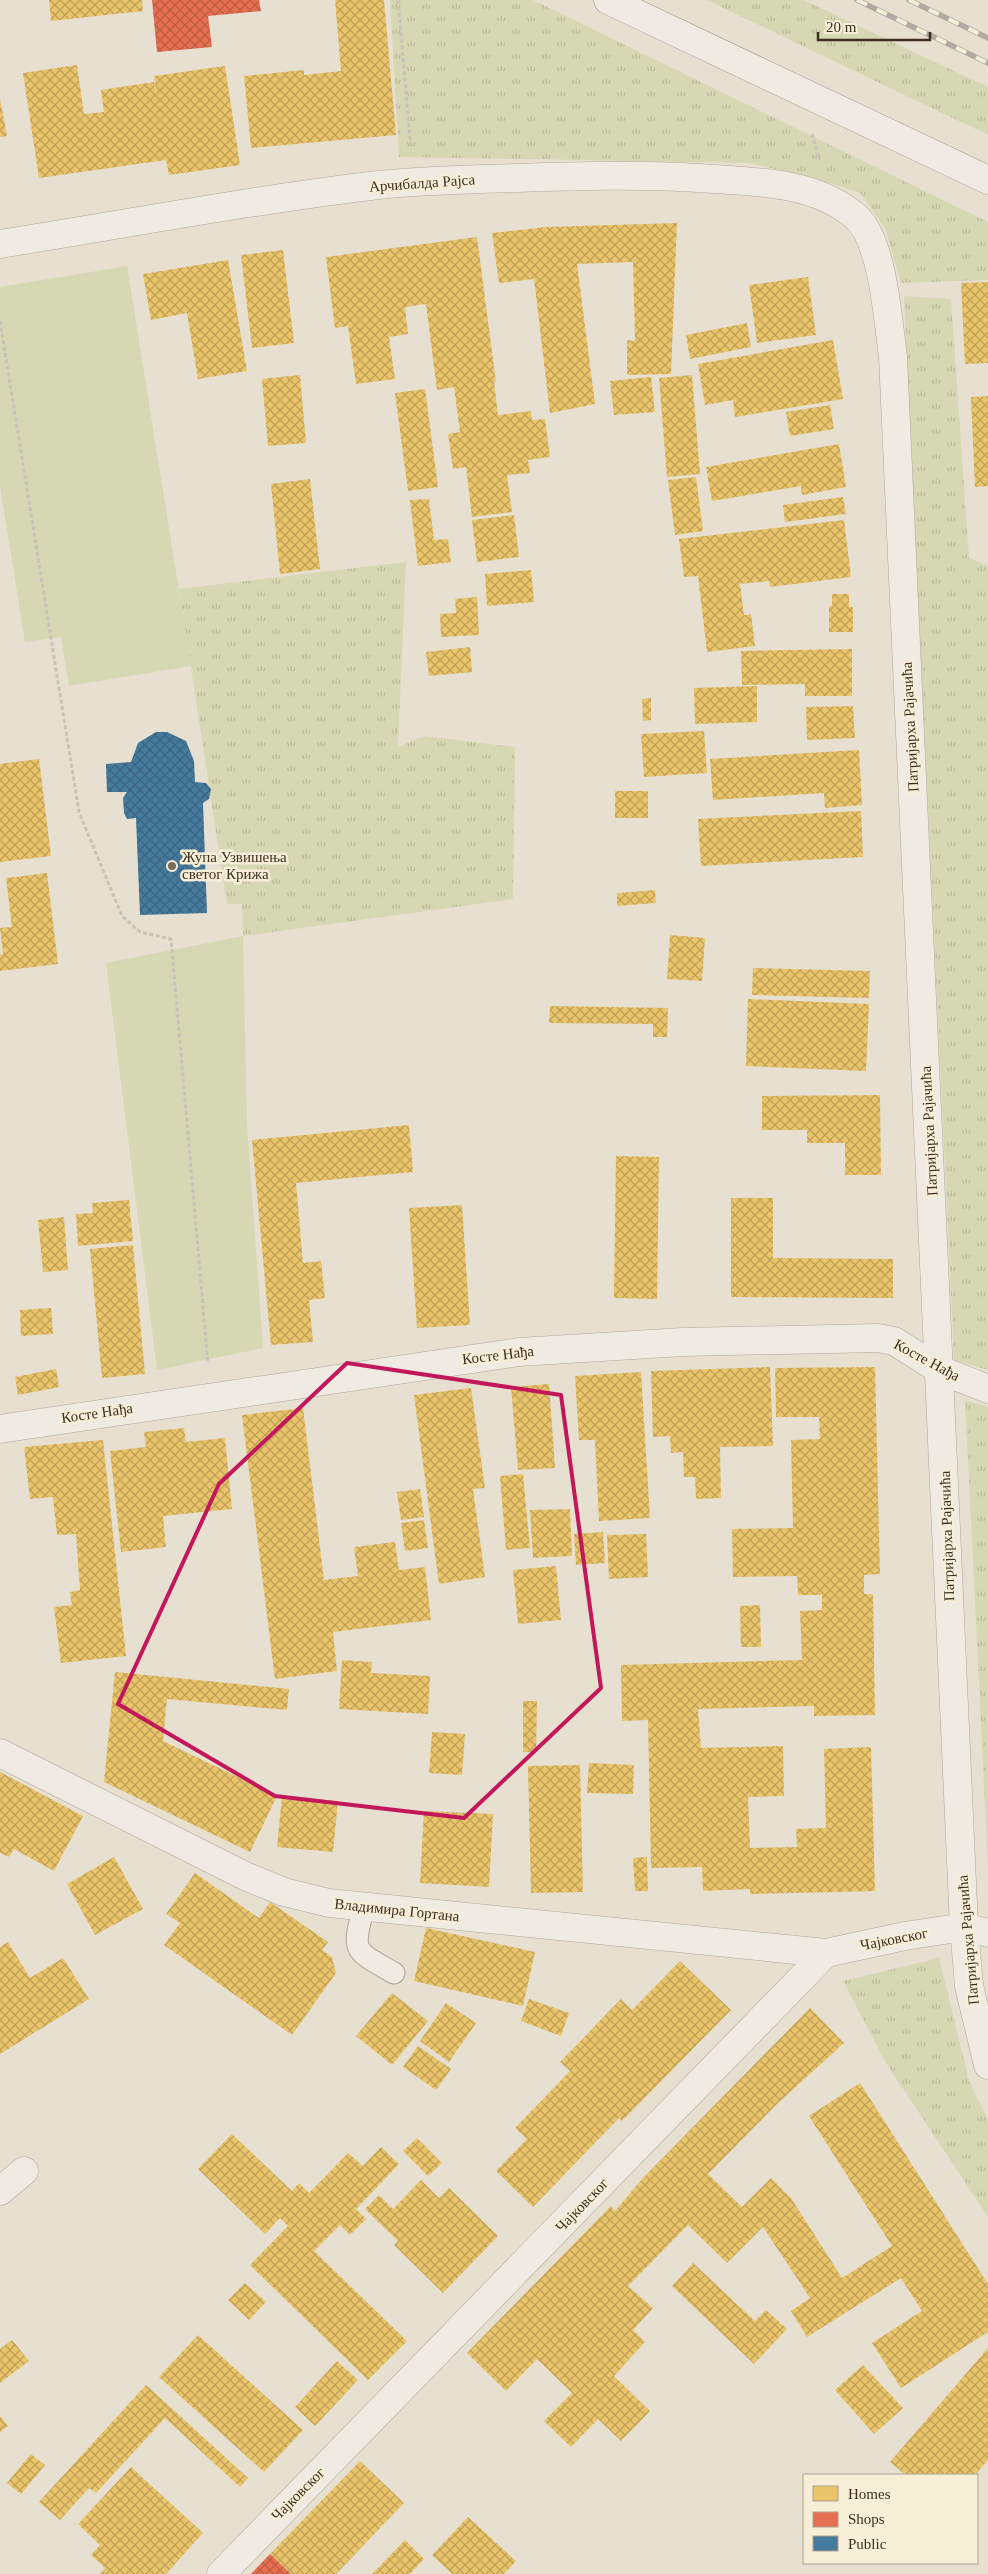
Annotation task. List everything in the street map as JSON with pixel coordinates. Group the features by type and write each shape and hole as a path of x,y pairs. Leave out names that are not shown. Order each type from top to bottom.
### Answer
{"street":[{"path":"608,0 988,180"},
{"name":"Арчибалда Рајса","path":"0,244 312,195 414,182 574,176 670,176 767,183 806,190 836,203"},
{"name":"Патријарха Рајачића","path":"836,203 857,218 866,231 877,258 893,357 940,1370 976,1930 969,1986 988,2066"},
{"name":"Косте Нађа","path":"0,1429 519,1352 683,1342 878,1338 903,1345 940,1370 988,1389"},
{"name":"Владимира Гортана","path":"0,1753 245,1876 284,1892 330,1903 364,1907 826,1953"},
{"name":"Чајковског","path":"222,2574 826,1953 905,1936 976,1930"},
{"path":"0,2191 24,2171"}],"lane":[{"path":"364,1907 356,1935 356,1946 360,1954 394,1973"}],"path":[{"path":"398,0 414,182"},
{"path":"801,92 836,203"},
{"path":"0,321 79,812 122,916 140,932 171,940 211,1397"}],"highlighted area":[{"path":"347,1363 561,1395 601,1688 464,1818 275,1796 118,1704 219,1484"}],"green space":[{"path":"390,0 533,0 988,222 988,280 901,283 885,228 860,193 814,178 749,163 399,157"},
{"path":"707,0 804,0 988,87 988,135"},
{"path":"127,266 191,666 69,686 61,637 25,642 0,486 0,287"},
{"path":"904,296 951,299 969,558 988,566 988,1370 954,1360"},
{"path":"406,562 398,747 424,736 515,747 513,899 243,936 242,904 227,904 179,589"},
{"path":"243,936 247,1124 263,1348 157,1370 106,963"},
{"path":"965,1400 988,1407 988,1866"},
{"path":"939,1958 969,2081 988,2120 988,2217 886,2063 843,1981"}],"building: Homes":[{"path":"49,0 142,0 143,11 51,21"},
{"path":"335,0 384,0 396,135 251,148 244,76 304,70 304,75 341,71"},
{"path":"77,65 84,114 104,112 101,90 154,82 157,99 154,76 225,66 240,165 169,175 166,160 39,178 23,73"},
{"path":"0,99 7,136 0,137"},
{"path":"677,223 671,374 627,375 627,340 635,341 633,262 577,264 595,404 550,413 534,279 499,283 492,233 546,227"},
{"path":"477,237 496,382 494,382 498,415 531,411 532,420 545,419 550,457 528,460 530,473 507,475 512,512 472,517 466,467 453,469 448,434 460,432 454,387 437,390 426,304 405,307 408,334 389,337 395,379 356,384 348,326 335,328 326,257"},
{"path":"283,250 294,343 252,348 241,255"},
{"path":"228,260 247,371 198,379 187,313 151,320 143,274"},
{"path":"808,277 816,335 757,343 749,285"},
{"path":"988,282 988,363 965,364 961,283"},
{"path":"747,323 751,347 690,359 686,335"},
{"path":"833,340 843,399 735,417 733,400 705,405 698,364"},
{"path":"300,375 306,443 268,446 262,379"},
{"path":"692,375 700,474 667,477 659,378"},
{"path":"651,377 655,412 614,415 610,381"},
{"path":"425,389 438,487 408,491 395,393"},
{"path":"988,396 988,486 975,487 971,397"},
{"path":"830,405 834,429 790,436 786,412"},
{"path":"839,444 846,487 802,495 801,486 712,501 706,467"},
{"path":"696,477 703,531 675,535 668,480"},
{"path":"310,479 320,569 280,574 271,484"},
{"path":"843,497 846,514 785,522 783,505"},
{"path":"429,499 434,540 448,539 451,562 418,566 410,500"},
{"path":"514,515 519,557 477,562 472,520"},
{"path":"844,520 851,577 770,587 769,581 740,584 744,615 751,614 755,646 707,652 698,576 684,577 679,539"},
{"path":"531,570 534,602 487,606 485,574"},
{"path":"832,594 849,594 849,607 853,607 853,632 829,632 829,606 832,606"},
{"path":"477,597 479,635 441,637 440,614 456,613 455,599"},
{"path":"470,647 472,672 429,676 426,652"},
{"path":"852,649 852,696 805,696 805,684 742,685 741,651"},
{"path":"757,686 757,722 695,724 694,688"},
{"path":"651,698 651,720 643,721 642,699"},
{"path":"853,706 855,738 807,740 806,707"},
{"path":"704,731 707,773 644,777 641,734"},
{"path":"859,750 862,805 825,808 824,793 713,800 710,759"},
{"path":"39,759 51,856 0,862 0,764"},
{"path":"615,791 648,791 648,818 615,818"},
{"path":"861,811 863,857 701,866 698,819"},
{"path":"47,873 58,964 0,971 0,955 3,954 0,928 12,927 6,878"},
{"path":"655,890 656,903 617,906 617,893"},
{"path":"670,935 705,938 702,981 667,979"},
{"path":"753,968 870,971 869,998 752,995"},
{"path":"748,999 869,1004 866,1071 746,1066"},
{"path":"550,1006 668,1008 667,1037 653,1037 653,1024 549,1023"},
{"path":"880,1095 881,1175 845,1175 845,1143 807,1143 807,1130 762,1130 762,1096"},
{"path":"409,1125 413,1172 296,1183 303,1263 321,1261 325,1298 309,1300 313,1342 271,1345 252,1140"},
{"path":"616,1156 659,1157 657,1299 614,1298"},
{"path":"731,1198 773,1198 773,1258 893,1259 893,1298 731,1297"},
{"path":"129,1200 133,1241 78,1246 76,1214 93,1213 92,1203"},
{"path":"462,1205 470,1325 417,1328 409,1208"},
{"path":"64,1217 68,1270 43,1272 38,1220"},
{"path":"133,1245 145,1374 102,1378 90,1249"},
{"path":"51,1308 53,1334 21,1336 20,1310"},
{"path":"770,1367 773,1446 720,1447 721,1498 696,1499 695,1477 684,1477 683,1452 671,1453 670,1436 653,1437 651,1371"},
{"path":"875,1367 880,1574 864,1575 864,1594 873,1594 875,1715 814,1716 814,1706 698,1709 701,1748 783,1746 784,1796 748,1797 750,1848 797,1847 796,1829 826,1828 824,1749 871,1747 875,1891 750,1894 750,1889 703,1891 702,1867 651,1868 648,1720 622,1721 621,1665 802,1660 800,1611 822,1610 822,1595 798,1595 797,1576 733,1577 732,1529 793,1528 791,1440 820,1439 819,1417 776,1417 775,1368"},
{"path":"56,1369 59,1387 18,1395 15,1377"},
{"path":"641,1372 650,1518 599,1521 595,1440 579,1440 575,1376"},
{"path":"549,1384 555,1468 518,1470 511,1387"},
{"path":"471,1388 485,1488 473,1489 485,1577 439,1584 414,1395"},
{"path":"303,1408 324,1580 358,1576 354,1547 395,1542 399,1570 425,1567 431,1620 333,1632 337,1671 275,1679 242,1415"},
{"path":"184,1428 186,1442 225,1438 232,1509 163,1516 166,1547 121,1552 110,1451 146,1447 144,1432"},
{"path":"103,1440 126,1656 61,1663 54,1607 72,1605 70,1592 80,1590 76,1534 57,1535 53,1497 30,1499 24,1447"},
{"path":"523,1474 530,1548 506,1550 500,1476"},
{"path":"420,1489 424,1517 401,1520 397,1492"},
{"path":"570,1509 572,1556 533,1558 530,1510"},
{"path":"424,1520 428,1548 405,1551 401,1523"},
{"path":"603,1532 605,1563 576,1565 574,1534"},
{"path":"646,1534 648,1577 609,1579 607,1535"},
{"path":"556,1566 561,1620 518,1624 513,1570"},
{"path":"760,1605 761,1647 741,1647 740,1606"},
{"path":"342,1660 372,1662 371,1673 430,1676 428,1714 339,1709"},
{"path":"115,1672 289,1689 287,1710 167,1699 163,1741 277,1796 250,1852 104,1782"},
{"path":"523,1701 537,1701 536,1752 523,1752"},
{"path":"432,1732 465,1734 462,1775 429,1773"},
{"path":"589,1763 634,1765 633,1794 587,1793"},
{"path":"580,1765 583,1892 531,1893 528,1766"},
{"path":"0,1772 83,1816 54,1871 14,1849 9,1857 0,1853"},
{"path":"282,1796 338,1801 333,1852 277,1847"},
{"path":"424,1811 493,1814 489,1887 420,1883"},
{"path":"114,1857 143,1909 95,1935 67,1884"},
{"path":"647,1857 648,1891 635,1891 633,1858"},
{"path":"195,1873 259,1918 270,1902 328,1942 322,1950 332,1957 336,1973 292,2035 164,1945 180,1923 166,1914"},
{"path":"426,1928 535,1952 523,2006 414,1981"},
{"path":"8,1942 30,1978 63,1958 89,1999 0,2054 0,1947"},
{"path":"680,1961 731,2010 622,2121 619,2118 533,2207 496,2171 527,2139 515,2128 570,2071 560,2062 621,1999 632,2010"},
{"path":"392,1993 428,2021 392,2065 356,2036"},
{"path":"529,1999 569,2013 561,2036 521,2021"},
{"path":"446,2003 476,2023 449,2062 420,2041"},
{"path":"810,2008 844,2043 778,2103 708,2174 742,2207 771,2178 791,2198 842,2278 892,2246 809,2116 860,2083 988,2284 988,2332 901,2388 872,2343 922,2311 901,2278 807,2337 791,2311 810,2298 763,2227 727,2263 688,2225 628,2286 653,2308 633,2330 645,2342 614,2376 650,2411 621,2441 598,2419 571,2447 544,2421 572,2393 537,2359 506,2391 467,2353 611,2206 615,2211 642,2179"},
{"path":"418,2046 451,2069 436,2090 403,2067"},
{"path":"232,2134 292,2191 299,2183 309,2193 348,2153 363,2166 381,2147 399,2164 356,2209 366,2219 350,2235 340,2225 314,2251 407,2341 368,2380 250,2265 288,2226 280,2218 265,2234 198,2169"},
{"path":"417,2138 442,2163 428,2176 403,2151"},
{"path":"421,2180 439,2198 449,2188 498,2236 443,2293 394,2245 398,2241 365,2209 379,2195 393,2209"},
{"path":"693,2263 755,2321 766,2310 787,2329 754,2364 672,2286"},
{"path":"245,2283 266,2302 249,2320 228,2300"},
{"path":"198,2335 303,2430 264,2472 159,2377"},
{"path":"12,2340 29,2361 0,2383 0,2349"},
{"path":"988,2348 988,2460 976,2474 905,2474 890,2462"},
{"path":"337,2361 358,2380 315,2426 295,2407"},
{"path":"863,2365 903,2408 874,2434 835,2390"},
{"path":"146,2385 248,2478 240,2487 165,2418 96,2493 89,2488 60,2520 39,2502"},
{"path":"0,2416 8,2426 0,2432"},
{"path":"31,2454 45,2465 21,2494 7,2483"},
{"path":"360,2461 404,2503 336,2574 291,2574 270,2554"},
{"path":"131,2467 203,2533 166,2574 99,2574 105,2568 91,2555 100,2545 78,2524"},
{"path":"468,2517 516,2561 504,2574 452,2574 432,2555"},
{"path":"405,2540 424,2559 410,2574 372,2574"}],"building: Shops":[{"path":"152,0 259,0 261,11 208,16 212,47 157,52"},
{"path":"270,2554 291,2574 251,2574"}],"building: Public":[{"name":"Жупа Узвишења светог Крижа","path":"156,732 167,732 186,741 194,761 195,782 206,783 211,789 209,799 203,803 207,913 140,915 136,818 127,819 124,813 123,798 127,792 107,792 106,764 131,762 138,743"}],"railway":[{"path":"857,0 988,63"},
{"path":"909,0 988,38"}],"place":[{"name":"Жупа Узвишења светог Крижа","path":"172,866"}]}
